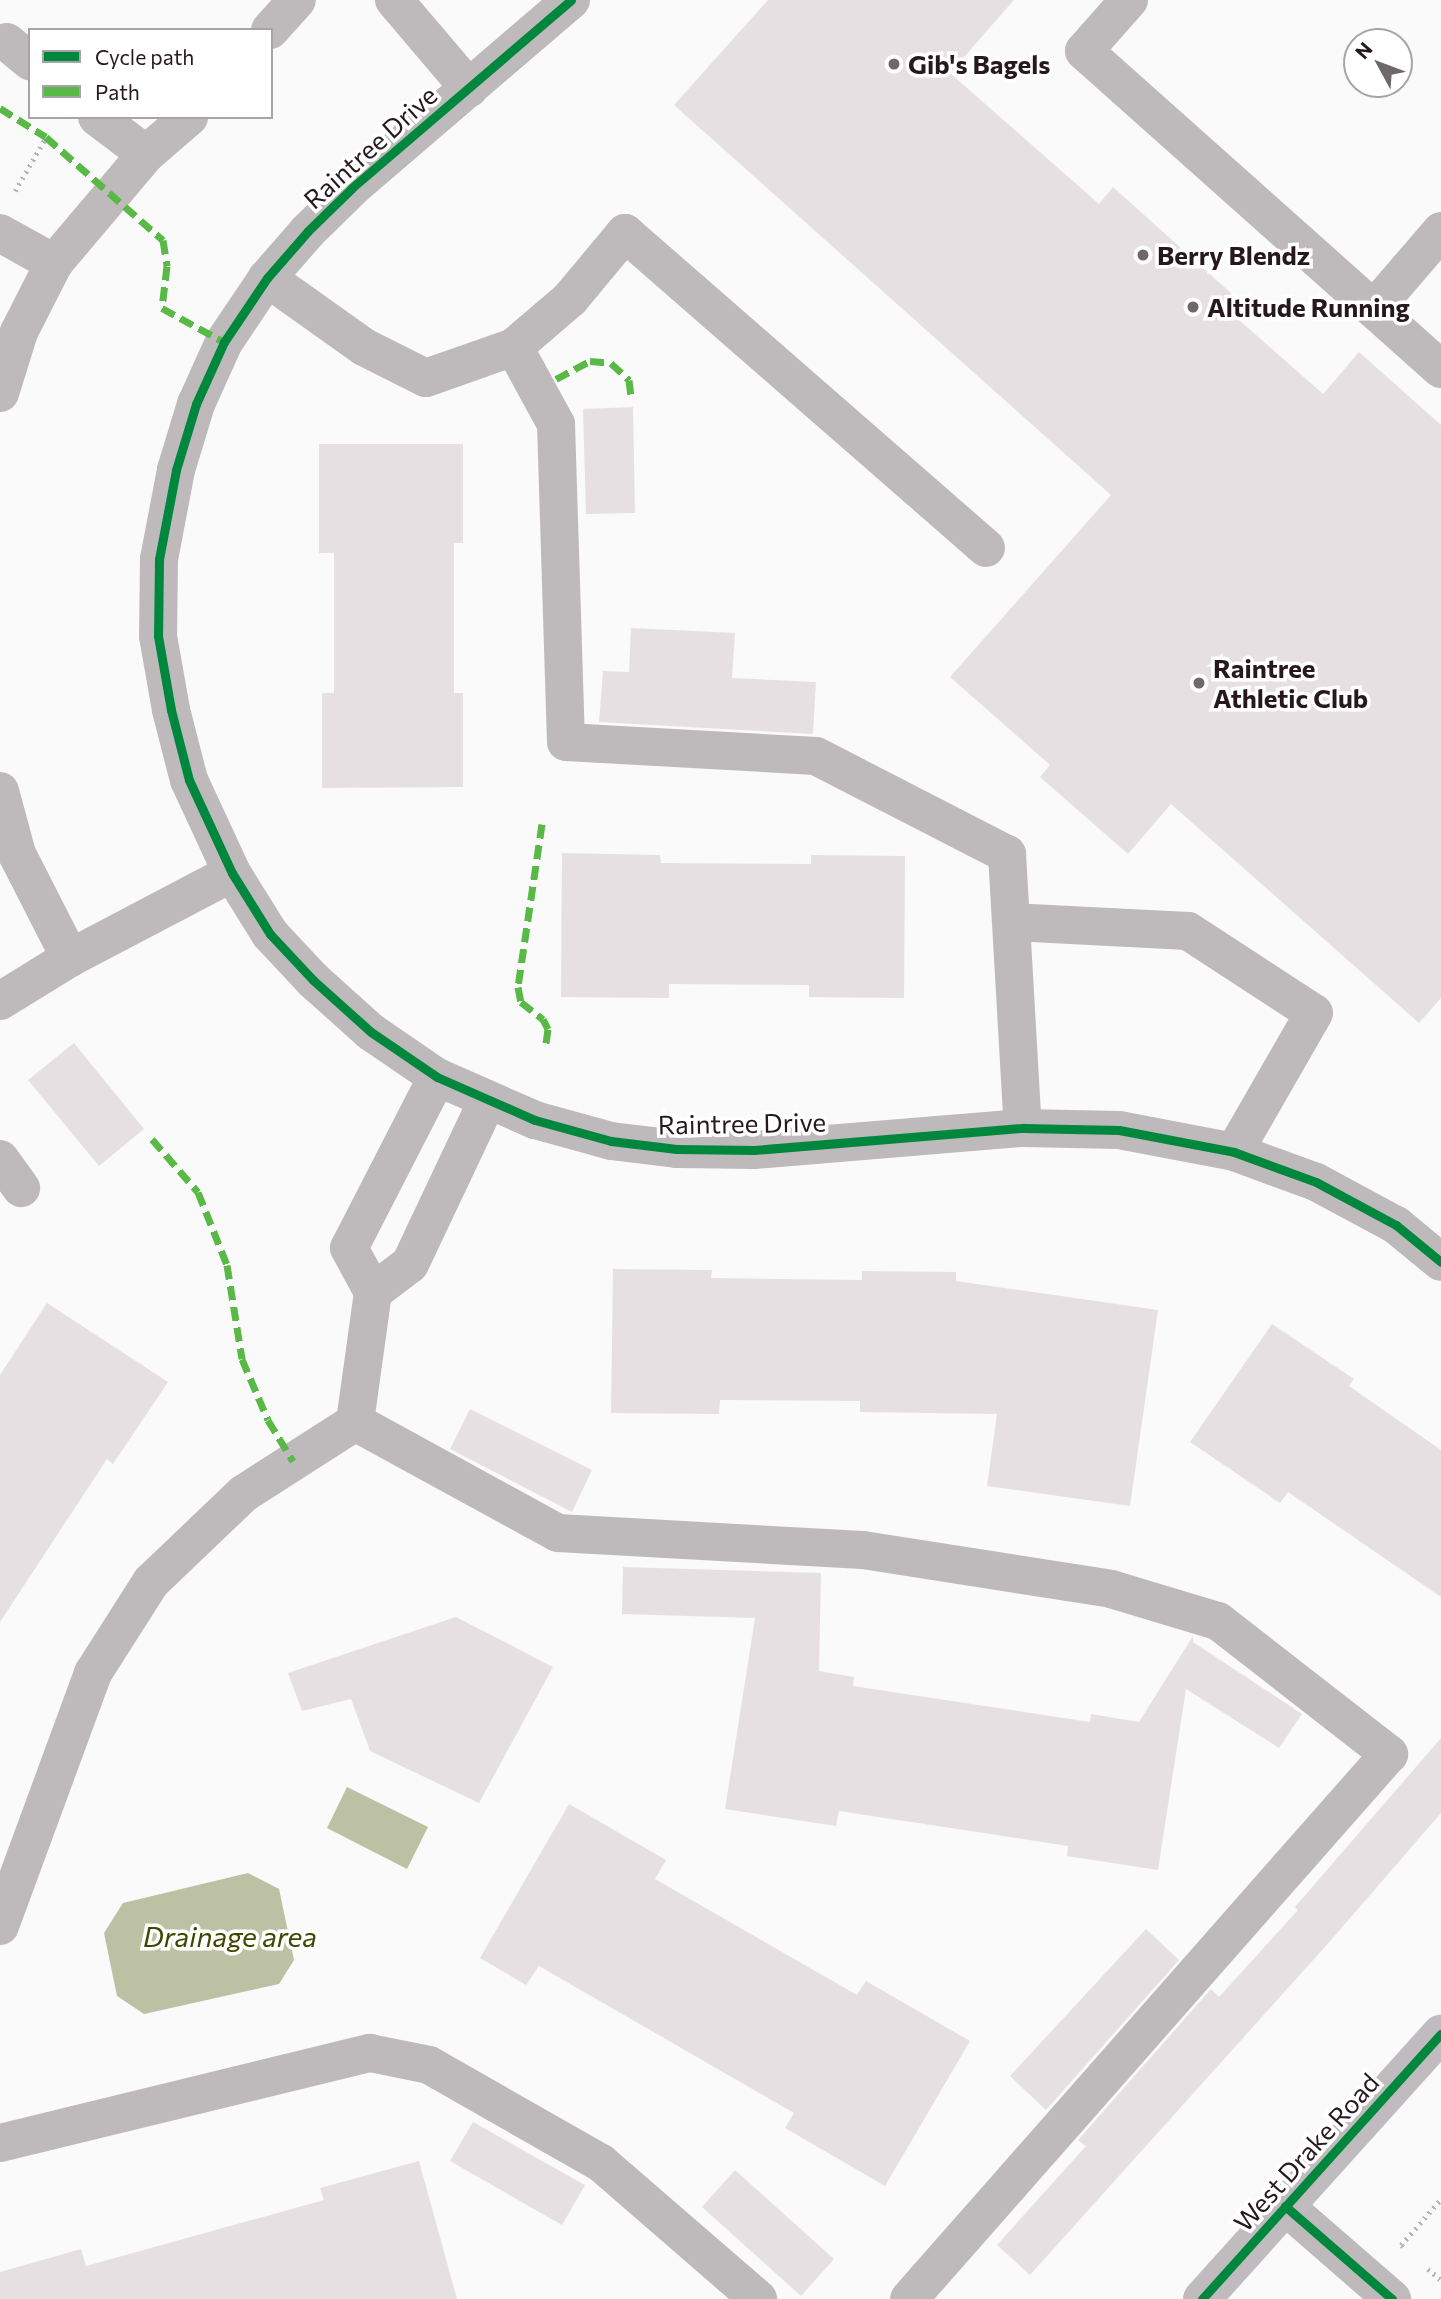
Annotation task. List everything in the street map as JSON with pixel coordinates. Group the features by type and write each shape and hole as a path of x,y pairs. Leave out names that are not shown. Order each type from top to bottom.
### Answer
{"main road":[{"name":"West Drake Road","path":"1202,2299 1441,2034"}],"street":[{"path":"272,28 297,0"},
{"path":"394,0 469,88"},
{"name":"Raintree Drive","path":"571,0 352,188 308,231 267,278 224,342 197,404 176,470 159,559 158,636 171,710 189,780 232,873 270,934 313,980 371,1032 437,1077 536,1120 611,1141 677,1149 754,1150 1023,1128 1119,1130 1234,1153 1316,1182 1396,1225 1441,1262"},
{"path":"1129,0 1084,51 1441,369"},
{"path":"100,119 146,154"},
{"path":"0,393 19,332 54,263 146,154 187,119"},
{"path":"1374,309 1441,231"},
{"path":"0,233 54,263"},
{"path":"267,278 364,347 426,378 514,347 570,299 625,233 986,548"},
{"path":"514,347 556,424 566,742 816,756 1007,855 1023,1128"},
{"path":"0,790 17,853 70,958"},
{"path":"0,1001 70,958 232,873"},
{"path":"1012,922 1188,931 1314,1013 1234,1153"},
{"path":"0,1926 93,1674 151,1582 243,1494 355,1422 373,1292 349,1248 437,1077"},
{"path":"373,1292 410,1264 487,1101"},
{"path":"355,1422 558,1533 863,1550 1111,1589 1218,1620 1389,1754 909,2299"},
{"path":"0,2143 370,2053 429,2064 601,2163 758,2299"},
{"path":"1284,2206 1392,2299"}],"path":[{"path":"13,194 46,137"},
{"path":"1411,2254 1401,2245 1441,2199"},
{"path":"1421,2263 1441,2280"}],"water":[{"path":"347,1787 428,1827 407,1869 327,1828"},
{"name":"Drainage area","path":"248,1873 279,1889 294,1960 279,1984 144,2014 117,1996 104,1933 123,1903"}],"building":[{"path":"768,0 1014,0 950,73 1099,204 1113,187 1232,294 1222,305 1323,394 1359,352 1441,425 1441,998 1419,1023 1171,804 1128,854 1040,777 1050,765 950,677 1111,495 674,105"},
{"path":"633,407 635,513 586,514 583,409"},
{"path":"319,444 463,444 463,543 454,543 454,693 463,693 463,787 322,788 322,693 334,693 334,553 319,553"},
{"path":"631,628 735,633 732,678 816,682 813,734 599,722 603,671 629,672"},
{"path":"562,853 660,855 661,863 811,864 811,855 905,856 904,998 809,997 809,985 669,984 669,998 561,997"},
{"path":"74,1043 144,1129 99,1166 28,1080"},
{"path":"613,1269 712,1270 711,1278 862,1280 862,1271 956,1272 956,1281 1158,1310 1130,1506 987,1486 997,1414 860,1412 860,1401 720,1400 719,1414 611,1413"},
{"path":"47,1303 168,1382 113,1464 107,1459 0,1622 0,1375"},
{"path":"1272,1324 1354,1379 1349,1386 1441,1450 1441,1597 1288,1492 1280,1503 1190,1442"},
{"path":"470,1409 592,1470 572,1512 450,1449"},
{"path":"623,1567 821,1573 819,1671 854,1677 853,1686 1090,1722 1091,1714 1139,1722 1193,1636 1193,1642 1302,1714 1279,1748 1186,1689 1158,1870 1067,1856 1068,1846 839,1811 836,1826 725,1809 755,1618 622,1614"},
{"path":"456,1617 553,1667 479,1803 370,1751 351,1699 302,1711 288,1673"},
{"path":"1441,1738 1441,1813 1332,1939 1030,2275 997,2245 1086,2146 1078,2140 1211,1989 1219,1997 1298,1910 1295,1907"},
{"path":"569,1804 666,1860 655,1879 857,1995 866,1981 970,2041 885,2186 785,2128 794,2113 539,1966 526,1985 480,1958"},
{"path":"1146,1929 1179,1960 1046,2110 1010,2076"},
{"path":"473,2122 585,2185 562,2225 450,2161"},
{"path":"419,2161 457,2299 0,2299 0,2272 81,2249 86,2266 324,2200 320,2188"},
{"path":"735,2170 834,2259 801,2296 702,2207"}],"marked path":[{"path":"0,108 46,137 163,240 167,266 162,308 224,342"},
{"path":"556,379 590,361 611,363 629,380 631,397"},
{"path":"542,824 518,987 521,1002 543,1019 548,1029 546,1044"},
{"path":"152,1139 198,1192 227,1265 242,1359 268,1420 293,1461"}],"cycle path":[{"path":"571,0 352,188 308,231 267,278 224,342 196,404 176,470 159,559 158,636 171,710 189,780 232,873 270,934 313,980 371,1032 437,1077 535,1120 611,1141 677,1149 754,1150 1023,1128 1119,1130 1234,1152 1316,1182 1396,1225 1441,1262"},
{"path":"1202,2299 1441,2034"},
{"path":"1285,2206 1392,2299"}],"place":[{"name":"Gib's Bagels","path":"894,64"},
{"name":"Berry Blendz","path":"1143,255"},
{"name":"Altitude Running","path":"1193,307"},
{"name":"Raintree Athletic Club","path":"1199,683"}]}
